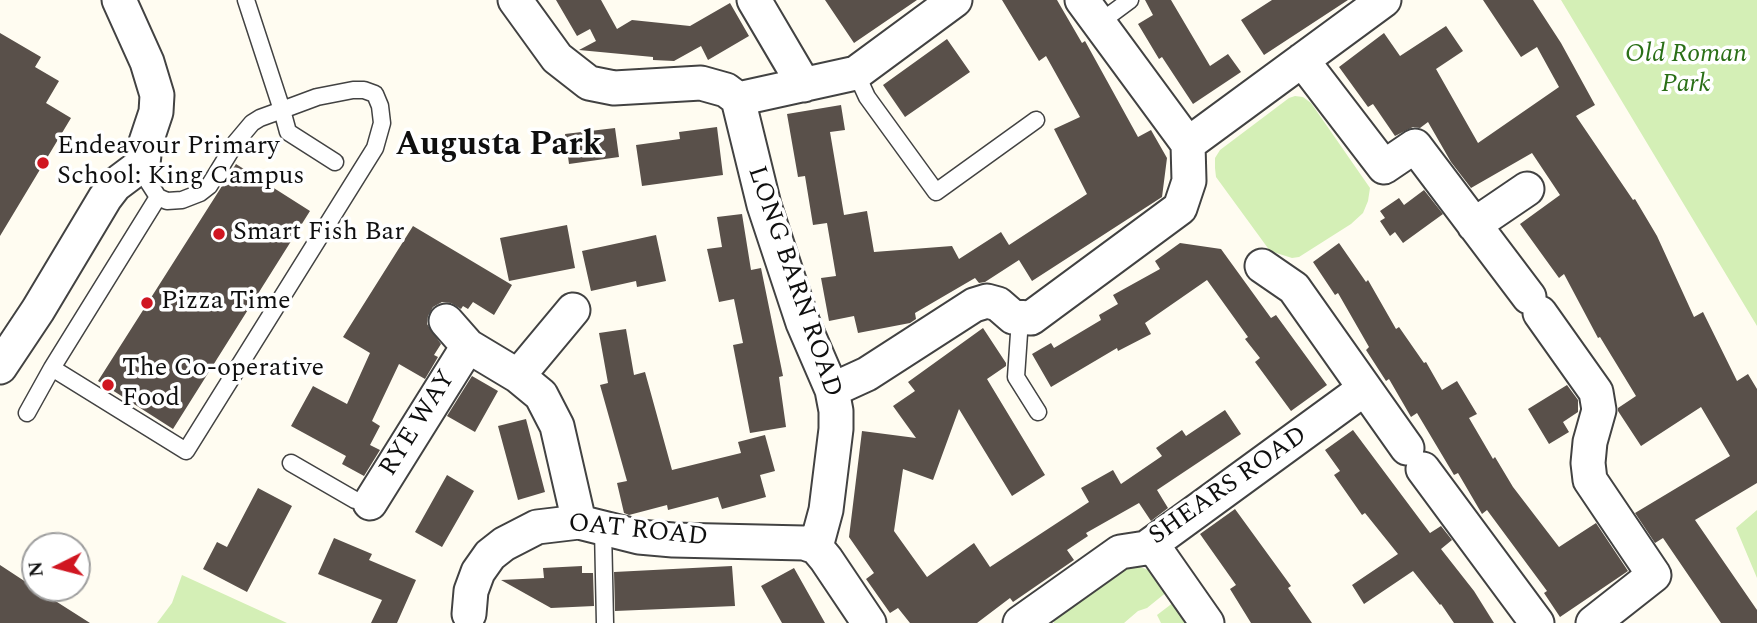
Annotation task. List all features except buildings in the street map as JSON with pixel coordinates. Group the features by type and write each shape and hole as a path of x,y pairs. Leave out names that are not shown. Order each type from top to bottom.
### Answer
{"street":[{"path":"0,367 38,310 105,198 115,185 143,163 145,145 156,112 157,95 147,62 119,0"},
{"path":"515,0 557,58 589,83 614,89 701,83 726,90 738,99 856,73 955,0"},
{"path":"754,0 804,85"},
{"path":"1188,144 1302,60 1373,3"},
{"path":"832,390 867,374 974,305 987,301 998,304 1013,317 1031,318 1180,208 1189,181 1188,144 1090,11"},
{"path":"1302,60 1384,167 1415,146 1534,305 1595,392 1599,410 1589,453 1590,480 1660,570 1593,623"},
{"name":"LONG BARN ROAD","path":"738,99 754,170 777,246 803,323 832,390 836,429 826,510 816,547"},
{"path":"1474,225 1527,189"},
{"path":"1262,266 1294,288 1364,389 1537,623"},
{"path":"518,376 573,310"},
{"name":"RYE WAY","path":"446,321 468,346 518,376 541,395 557,426 591,525"},
{"name":"RYE WAY","path":"370,503 468,346"},
{"name":"SHEARS ROAD","path":"1020,623 1120,552 1146,548 1364,389"},
{"name":"OAT ROAD","path":"469,614 471,591 478,572 490,555 504,544 537,527 591,525 639,537 780,541 816,547"},
{"path":"816,547 869,623"},
{"path":"1146,548 1156,550 1207,623"}],"lane":[{"path":"246,0 288,132 335,162"},
{"path":"1090,11 1130,0"},
{"path":"856,73 867,97 936,192 1036,120"},
{"path":"52,368 186,451 345,194 363,171 380,135 382,113 375,94 353,90 317,97 260,118 244,131 209,186 200,193 174,202 158,197 149,183 143,163"},
{"path":"27,413 158,197"},
{"path":"1020,319 1016,377 1038,412"},
{"path":"291,463 355,500 370,503"},
{"path":"591,525 605,623"}],"green space":[{"name":"Old Roman Park","path":"1561,0 1757,0 1757,326"},
{"path":"1295,96 1303,97 1311,103 1370,188 1363,213 1351,224 1299,257 1292,258 1270,251 1216,177 1215,158 1220,150"},
{"path":"1757,510 1757,578 1736,528"},
{"path":"1134,565 1152,571 1168,591 1124,623 1054,623 1053,616 1114,571"},
{"path":"182,575 287,623 157,623 172,603"},
{"path":"1178,599 1194,623 1161,623 1157,615"}],"place":[{"name":"Endeavour Primary School: King Campus","path":"43,163"},
{"name":"Smart Fish Bar","path":"219,234"},
{"name":"Pizza Time","path":"147,303"},
{"name":"The Co-operative Food","path":"108,385"}],"district":[{"name":"Augusta Park","path":"499,148"}]}
